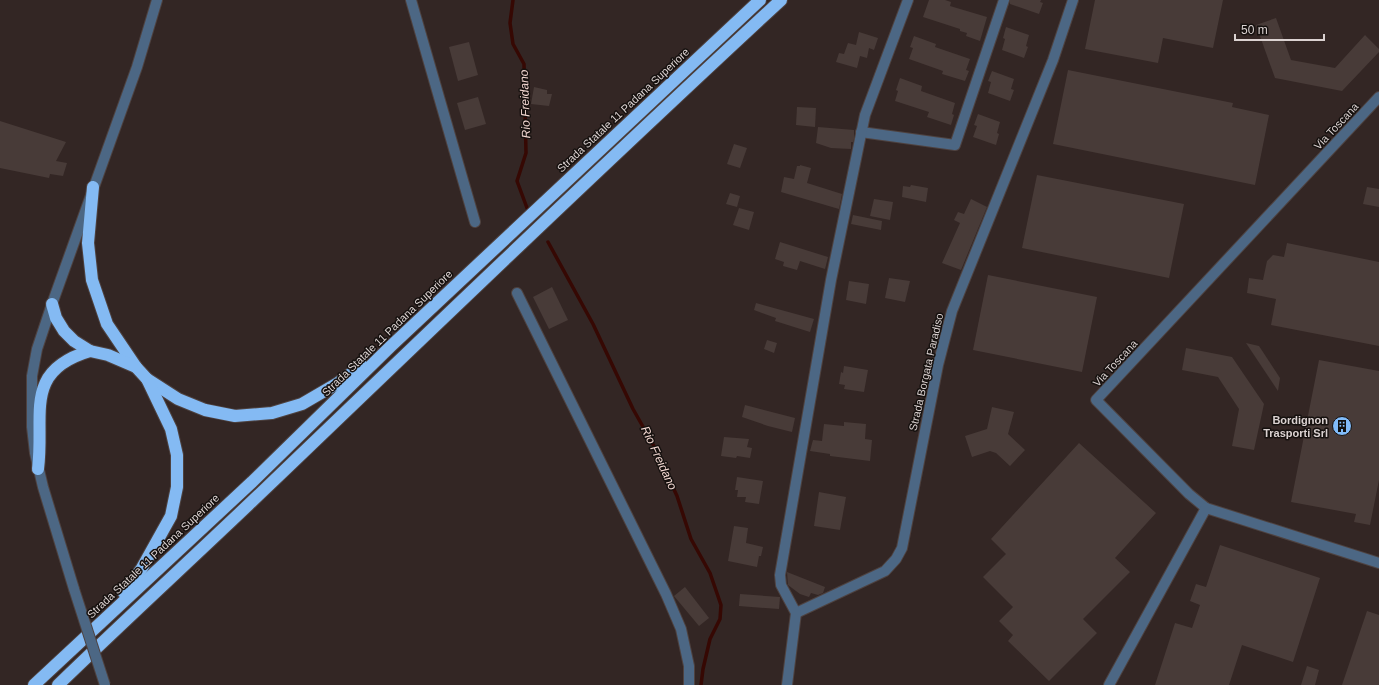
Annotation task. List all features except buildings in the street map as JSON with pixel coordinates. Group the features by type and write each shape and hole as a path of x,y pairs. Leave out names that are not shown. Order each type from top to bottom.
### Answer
{"highway":[{"name":"Strada Statale 11 Padana Superiore","path":"34,685 108,614 252,482 391,346 760,0"},
{"path":"58,685 477,285 781,0"},
{"path":"93,187 88,243 92,280 107,324 136,367 147,379 178,399 205,410 235,416 272,413 302,404 338,383 391,346"},
{"path":"52,304 56,318 74,341 90,351 108,355 136,367"},
{"path":"38,468 40,452 40,400 44,384 62,362 76,355 90,351"},
{"path":"108,614 142,568 171,516 177,487 177,455 171,429 147,379"}],"street":[{"path":"105,685 74,589 38,468 32,427 32,376 37,349 93,187 137,67 157,0"},
{"path":"411,0 475,222"},
{"path":"787,685 796,613 781,586 780,575 831,280 865,115 908,0"},
{"path":"861,132 955,145 1004,0"},
{"name":"Strada Borgata Paradiso","path":"796,613 885,571 896,559 902,548 938,365 952,312 1053,60 1073,0"},
{"name":"Via Toscana","path":"1379,97 1096,400 1189,494 1206,508 1379,563"},
{"path":"517,293 682,628 689,666 689,685"},
{"path":"1109,685 1206,508"}],"waterway":[{"name":"Rio Freidano","path":"513,0 510,23 513,44 524,64 526,153 517,181 527,208"},
{"name":"Rio Freidano","path":"548,242 593,324 633,409 655,448 677,496 691,539 710,573 721,605 720,619 710,639 701,685"}],"place":[{"name":"Bordignon Trasporti Srl","path":"1342,426"}]}
